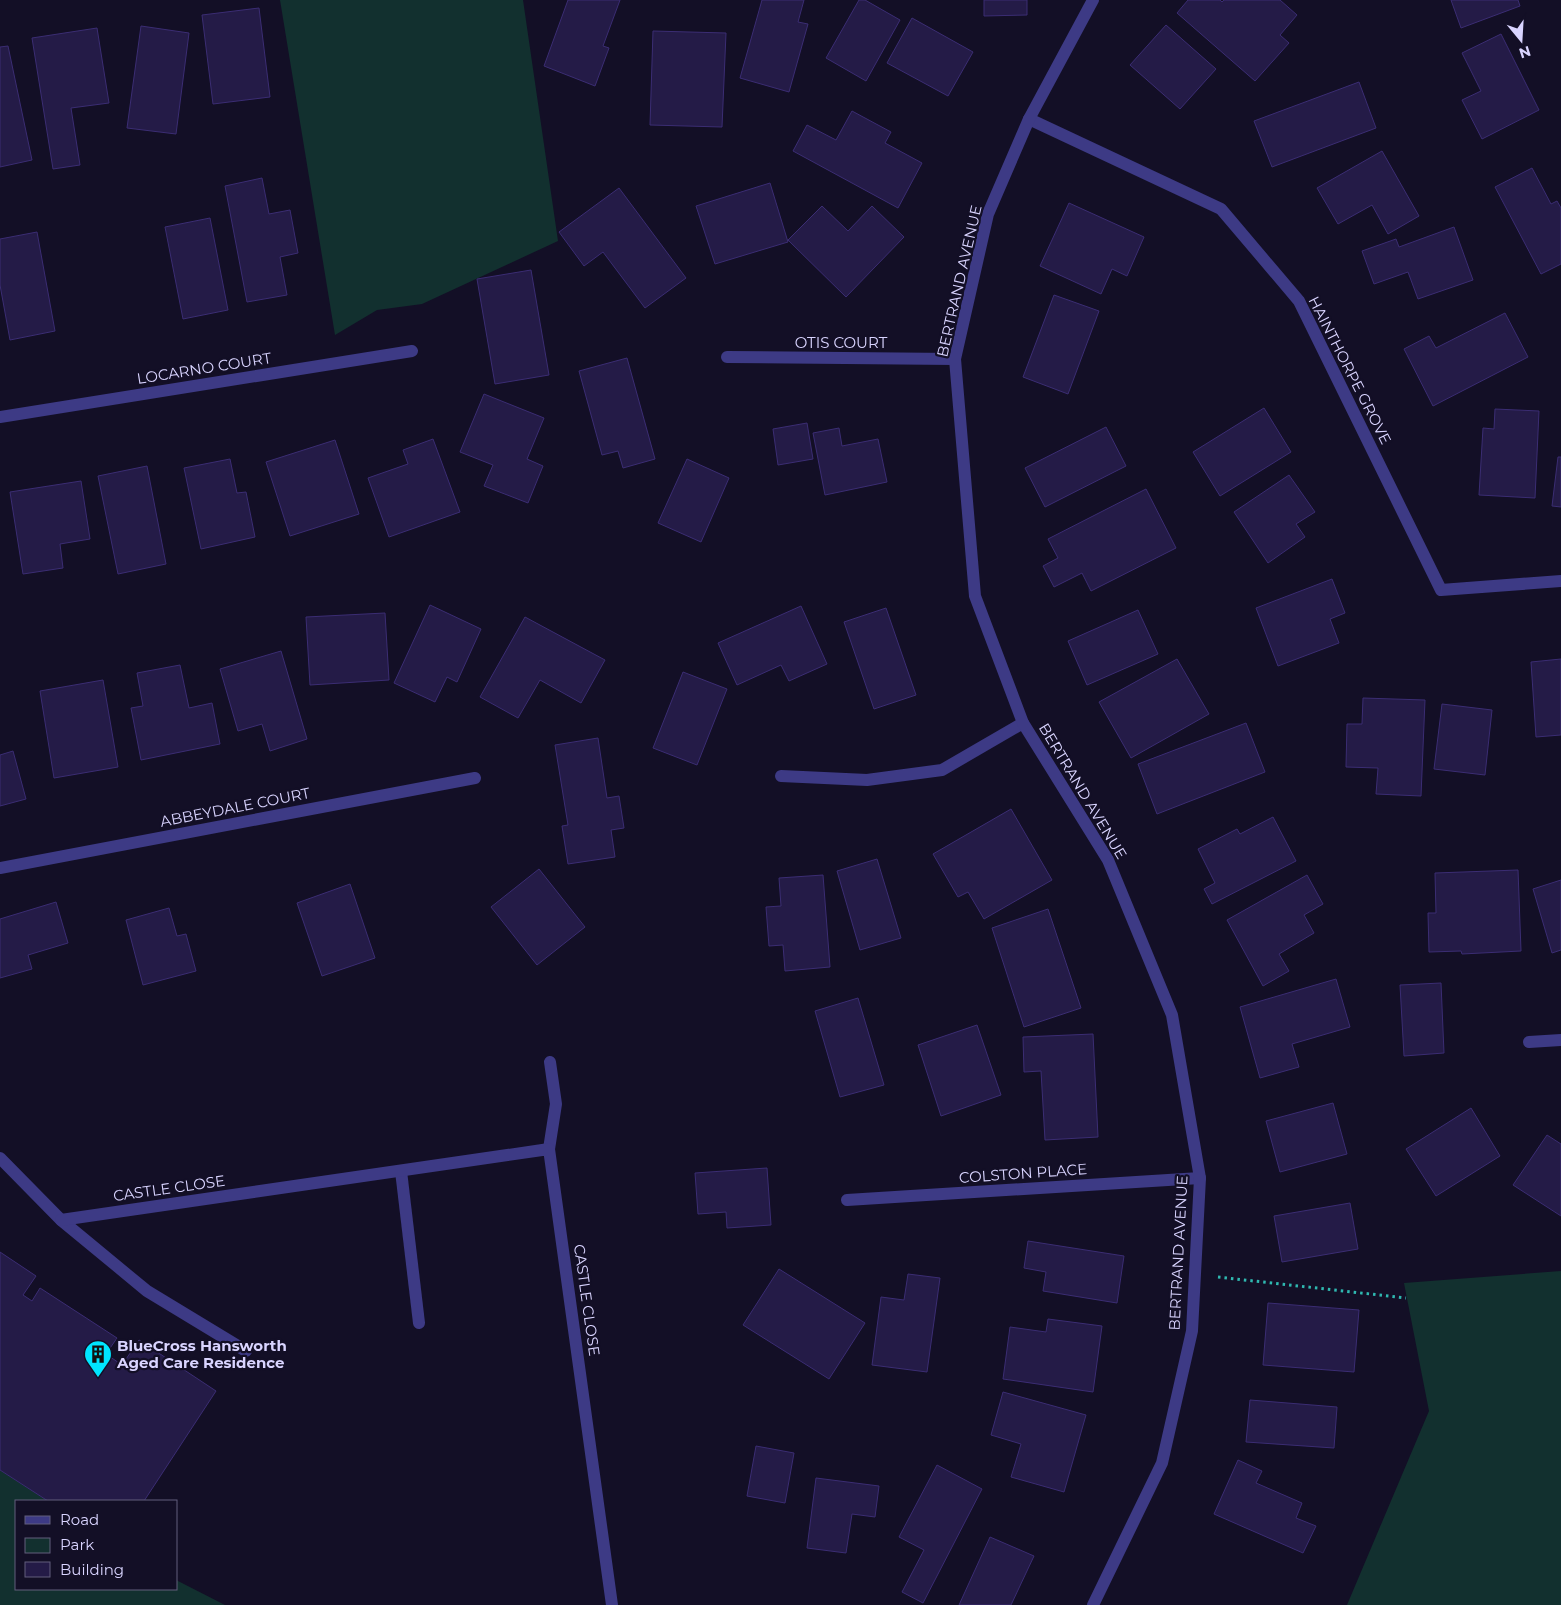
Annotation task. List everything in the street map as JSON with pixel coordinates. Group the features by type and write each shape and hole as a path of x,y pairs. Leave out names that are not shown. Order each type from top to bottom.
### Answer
{"street":[{"name":"BERTRAND AVENUE","path":"1093,0 1030,120 988,214 955,359 975,596 1023,723 1108,860 1172,1015 1200,1178 1192,1331 1162,1463 1093,1605"},
{"name":"HAINTHORPE GROVE","path":"1030,120 1221,209 1298,301 1441,590 1561,581"},
{"name":"LOCARNO COURT","path":"0,417 412,351"},
{"name":"OTIS COURT","path":"727,357 955,359"},
{"path":"781,776 867,780 942,770 1023,723"},
{"name":"ABBEYDALE COURT","path":"0,868 475,778"},
{"path":"1529,1042 1561,1040"},
{"path":"549,1149 556,1104 550,1062"},
{"name":"CASTLE CLOSE","path":"61,1220 549,1149 612,1605"},
{"path":"0,1158 61,1220 148,1291 246,1351"},
{"path":"401,1171 419,1323"},
{"name":"COLSTON PLACE","path":"847,1200 1200,1178"}],"path":[{"path":"1195,1275 1406,1298"}],"green space":[{"path":"280,0 523,0 558,241 422,304 377,310 335,335"},
{"path":"1561,1271 1561,1605 1347,1605 1429,1411 1404,1283"},
{"path":"0,1470 46,1500 15,1500 15,1590 178,1590 178,1581 225,1605 0,1605"}],"building":[{"path":"568,0 620,0 603,46 609,48 595,86 544,66"},
{"path":"762,0 804,0 798,22 808,24 789,92 740,78"},
{"path":"859,0 865,0 900,20 866,81 826,58"},
{"path":"984,0 1027,0 1027,15 984,16"},
{"path":"1188,0 1220,0 1222,2 1224,0 1280,0 1297,15 1280,35 1289,43 1255,81 1177,13"},
{"path":"1451,0 1518,0 1520,6 1461,28"},
{"path":"259,8 270,97 213,104 202,15"},
{"path":"912,18 973,52 948,96 887,63"},
{"path":"1166,25 1216,69 1180,109 1130,65"},
{"path":"141,26 189,33 176,134 127,128"},
{"path":"97,28 109,103 71,108 80,165 53,169 32,38"},
{"path":"653,31 726,33 722,127 650,125"},
{"path":"1501,34 1539,110 1482,139 1462,100 1481,91 1462,53"},
{"path":"8,46 32,160 0,167 0,47"},
{"path":"1359,82 1376,128 1272,167 1254,121"},
{"path":"852,111 891,132 885,143 922,163 898,208 793,151 807,125 836,140"},
{"path":"1382,151 1419,216 1388,234 1372,205 1338,224 1317,188"},
{"path":"1532,168 1551,204 1557,201 1561,208 1561,264 1541,274 1495,187"},
{"path":"262,178 269,214 290,210 298,253 280,257 287,295 247,302 225,186"},
{"path":"770,183 788,242 715,264 696,206"},
{"path":"619,188 686,278 645,308 603,252 584,266 559,232"},
{"path":"1069,203 1144,237 1127,276 1112,269 1101,294 1040,266"},
{"path":"822,206 848,231 872,206 904,237 846,297 788,240"},
{"path":"210,218 228,310 183,319 165,227"},
{"path":"1454,227 1473,280 1418,299 1408,272 1374,284 1362,251 1396,239 1399,247"},
{"path":"37,232 55,331 10,340 0,285 0,239"},
{"path":"531,270 549,375 495,384 477,279"},
{"path":"1054,295 1099,311 1068,394 1023,377"},
{"path":"1505,313 1528,357 1433,406 1404,349 1429,336 1436,348"},
{"path":"627,358 655,459 623,468 618,451 602,455 579,371"},
{"path":"484,394 544,418 527,459 543,466 528,503 484,486 493,465 460,452"},
{"path":"1264,408 1291,452 1220,496 1193,452"},
{"path":"1495,409 1539,411 1535,498 1479,495 1483,428 1494,429"},
{"path":"807,423 813,459 778,465 773,429"},
{"path":"1106,427 1126,466 1045,507 1025,468"},
{"path":"839,428 842,446 878,439 887,482 825,495 813,433"},
{"path":"433,439 460,512 389,537 368,478 408,464 403,450"},
{"path":"335,440 359,514 290,536 266,462"},
{"path":"1558,457 1561,457 1561,507 1552,506"},
{"path":"230,459 237,493 246,492 255,537 201,549 184,468"},
{"path":"687,459 729,478 701,542 658,523"},
{"path":"147,466 166,564 118,574 98,476"},
{"path":"1289,475 1315,512 1296,524 1305,537 1268,563 1234,512"},
{"path":"81,481 90,539 60,544 63,568 23,574 10,492"},
{"path":"1146,489 1176,548 1091,591 1082,573 1054,587 1043,566 1058,558 1048,539"},
{"path":"1332,579 1345,613 1330,619 1339,643 1278,666 1256,608"},
{"path":"430,605 481,629 457,682 447,677 435,702 394,683"},
{"path":"801,606 827,664 789,681 781,665 737,685 718,643"},
{"path":"886,608 916,695 874,709 844,622"},
{"path":"1138,610 1158,654 1087,685 1068,641"},
{"path":"385,613 389,680 310,685 306,617"},
{"path":"525,617 605,660 581,703 540,680 518,718 480,697"},
{"path":"281,651 307,739 270,751 262,724 238,731 220,669"},
{"path":"1177,659 1209,714 1131,758 1099,702"},
{"path":"1561,659 1561,735 1536,737 1531,662"},
{"path":"180,665 189,708 212,703 220,744 141,760 131,708 143,706 137,673"},
{"path":"683,672 727,689 697,765 653,748"},
{"path":"103,680 118,767 54,778 40,691"},
{"path":"1363,698 1425,700 1421,796 1376,794 1378,768 1346,767 1347,724 1362,724"},
{"path":"1442,704 1492,710 1485,775 1434,769"},
{"path":"1246,723 1265,772 1157,814 1138,764"},
{"path":"598,738 607,798 619,796 624,828 611,830 615,857 568,864 562,826 568,825 555,745"},
{"path":"13,751 26,799 0,806 0,755"},
{"path":"1011,809 1052,880 984,919 968,892 958,897 933,854"},
{"path":"1273,817 1296,861 1212,904 1204,889 1215,883 1198,849 1237,829 1240,834"},
{"path":"877,859 901,938 860,950 837,871"},
{"path":"539,869 585,927 537,965 491,907"},
{"path":"1518,870 1521,951 1462,954 1461,951 1429,952 1428,913 1436,913 1435,873"},
{"path":"823,875 830,967 785,971 783,945 769,946 766,907 781,906 779,878"},
{"path":"1307,875 1323,904 1304,915 1314,933 1279,954 1289,971 1263,986 1227,920"},
{"path":"1561,880 1561,950 1552,953 1533,889"},
{"path":"350,884 375,958 322,976 297,903"},
{"path":"56,902 68,943 28,955 32,969 0,978 0,919"},
{"path":"169,908 177,936 186,934 196,971 143,985 126,920"},
{"path":"1048,909 1081,1008 1024,1027 992,928"},
{"path":"1336,979 1350,1027 1292,1044 1299,1067 1260,1078 1240,1007"},
{"path":"1441,983 1444,1053 1404,1056 1400,985"},
{"path":"858,998 884,1085 840,1097 815,1011"},
{"path":"977,1025 1001,1095 941,1116 918,1045"},
{"path":"1093,1034 1098,1137 1045,1140 1041,1071 1024,1072 1023,1037"},
{"path":"1333,1103 1347,1154 1280,1172 1266,1121"},
{"path":"1471,1108 1500,1156 1436,1196 1406,1149"},
{"path":"1547,1135 1561,1144 1561,1216 1513,1185"},
{"path":"767,1168 771,1225 727,1228 726,1212 698,1214 695,1173"},
{"path":"1350,1203 1358,1249 1282,1262 1274,1216"},
{"path":"1028,1241 1124,1256 1117,1303 1043,1291 1046,1272 1024,1268"},
{"name":"BlueCross Hansworth Aged Care Residence","path":"0,1252 36,1276 23,1295 32,1301 40,1288 117,1338 106,1354 122,1365 139,1340 216,1391 145,1500 46,1500 0,1470"},
{"path":"779,1269 865,1323 829,1379 743,1325"},
{"path":"908,1274 940,1278 927,1372 872,1365 881,1297 904,1300"},
{"path":"1268,1303 1359,1310 1354,1372 1263,1365"},
{"path":"1048,1319 1102,1326 1093,1392 1003,1379 1010,1327 1046,1332"},
{"path":"1003,1392 1086,1415 1064,1492 1011,1477 1021,1444 991,1435"},
{"path":"1250,1400 1337,1407 1334,1448 1246,1442"},
{"path":"756,1446 794,1453 785,1503 747,1496"},
{"path":"1238,1460 1262,1471 1256,1483 1302,1503 1296,1518 1316,1526 1303,1553 1214,1514"},
{"path":"937,1465 982,1489 923,1603 902,1592 924,1550 899,1537"},
{"path":"816,1478 879,1486 875,1517 852,1514 846,1553 807,1548"},
{"path":"990,1537 1034,1556 1011,1605 959,1605"}],"place":[{"name":"BlueCross Hansworth Aged Care Residence","path":"98,1378"}]}
